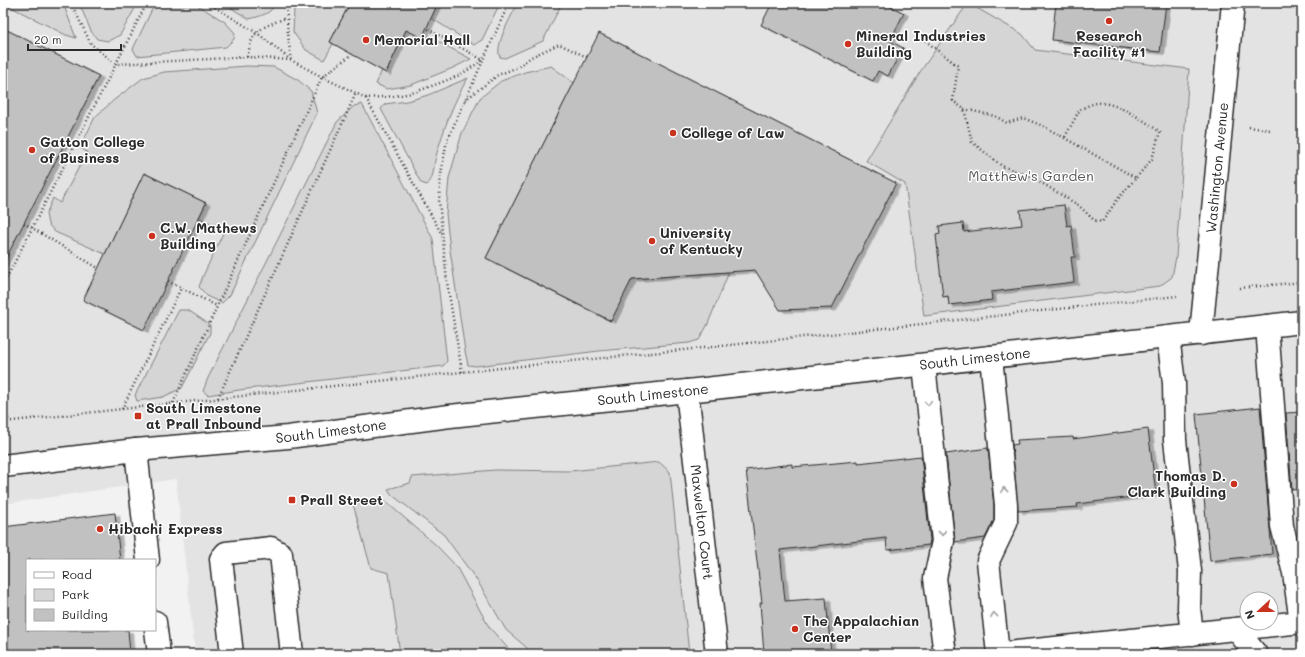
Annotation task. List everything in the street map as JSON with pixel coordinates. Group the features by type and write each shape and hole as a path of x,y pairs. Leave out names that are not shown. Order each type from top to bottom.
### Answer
{"main road":[{"name":"Washington Avenue","path":"1201,334 1233,3"},
{"name":"South Limestone","path":"3,466 136,450 288,437 450,416 924,365 1302,322"},
{"path":"991,357 1006,504 1006,523 988,561 998,654 1302,622 1294,573 1282,526 1267,326"},
{"path":"1168,337 1174,383 1175,440 1190,571 1189,608 1192,634"},
{"path":"924,365 943,542 935,578 945,654"},
{"name":"Maxwelton Court","path":"687,391 717,654"},
{"path":"136,450 148,559"},
{"path":"232,654 221,559 226,553 271,548 281,554 292,654"},
{"path":"1236,629 1256,654"},
{"path":"156,630 159,654"}],"path":[{"path":"71,3 92,44 116,64 247,57 292,60"},
{"path":"3,285 147,3"},
{"path":"208,3 257,33 292,60 322,78 366,98 412,93 460,75 484,60"},
{"path":"286,3 286,18 292,60"},
{"path":"462,372 447,282 439,200 441,174 446,145 509,3"},
{"path":"247,57 253,37 266,27 286,18"},
{"path":"426,28 484,60"},
{"path":"922,38 958,66 953,101 964,109 995,116 1007,123 1023,118 1043,126 1136,178"},
{"path":"465,100 498,75 518,67 531,56 559,44 587,57"},
{"path":"173,403 322,78 352,54"},
{"path":"218,398 356,93"},
{"path":"366,98 443,235"},
{"path":"964,109 972,142 1002,166 1032,177 1078,205 1094,220 1102,222 1117,200 1152,159 1160,132 1144,121 1113,106 1099,102 1080,109 1065,138"},
{"path":"1244,127 1270,130"},
{"path":"24,223 98,268"},
{"path":"168,281 217,306"},
{"path":"1240,288 1302,282"},
{"path":"122,409 181,288"},
{"path":"3,422 1181,296"},
{"path":"3,412 10,421"}],"shaded area":[{"name":"University of Kentucky","path":"3,3 1302,3 1302,654 195,654 176,479 3,504"}],"green space":[{"path":"3,3 63,3 76,38 66,35"},
{"path":"79,3 138,3 120,35 108,41 97,39 91,31"},
{"path":"155,3 194,3 225,22 235,33 234,39 226,47 137,56 133,49"},
{"path":"223,3 276,3 268,12 261,16 249,19"},
{"path":"297,3 350,3 330,42 333,44 324,60 306,50 293,32 294,9"},
{"path":"438,3 500,3 482,40 474,45 431,18"},
{"path":"518,3 562,3 543,41 505,58 500,57 499,45 501,38"},
{"name":"Matthew's Garden","path":"968,3 1022,34 1035,50 1189,69 1176,257 1172,277 1160,286 924,316 905,184 866,161 920,72"},
{"path":"406,30 422,37 424,34 471,59 411,85 387,89 376,84 382,70 386,73"},
{"path":"247,66 274,67 298,80 311,91 317,113 230,295 222,303 208,297 199,287 225,229 199,218 206,203 144,173 105,254 55,232 48,224 46,214 53,198 60,203 87,152 80,148 95,117 114,100 143,78 164,72"},
{"path":"551,66 574,83 486,258 610,321 632,279 729,272 707,326 699,340 689,343 599,351 476,366 468,365 450,250 446,214 449,178 462,133 480,98 501,81 525,72"},
{"path":"468,78 453,106 436,156 430,182 427,185 421,183 381,109 385,104 407,101 428,95"},
{"path":"362,104 433,239 447,361 443,366 208,395 203,391 208,378 337,122 354,106"},
{"path":"179,310 188,310 210,325 210,333 182,388 163,397 137,401 135,395"},
{"path":"659,462 670,472 689,654 534,654 506,630 478,582 444,535 392,495 388,489 410,483 412,477 495,470 570,471"},
{"path":"385,501 436,545 456,566 489,627 513,654 400,654 389,573 371,568 353,504 381,505"}],"building":[{"name":"Memorial Hall","path":"350,3 438,3 422,38 406,30 386,73 330,42"},
{"name":"Mineral Industries Building","path":"772,3 884,3 904,13 890,41 903,48 888,76 878,71 873,81 761,25"},
{"name":"Research Facility #1","path":"1056,3 1166,3 1160,52 1052,40"},
{"name":"Gatton College of Business","path":"3,28 99,76 3,264"},
{"name":"College of Law","path":"599,33 896,183 832,308 780,310 755,270 632,279 611,321 486,258"},
{"name":"C.W. Mathews Building","path":"144,173 206,203 144,330 83,300"},
{"path":"1064,205 1067,226 1071,225 1075,257 1071,257 1074,282 991,292 992,300 949,305 948,296 943,297 936,235 940,234 939,226 963,223 964,232 1022,225 1020,210"},
{"name":"Thomas D. Clark Building","path":"1260,407 1272,554 1210,561 1196,414"},
{"path":"1302,412 1302,489 1292,490 1286,413"},
{"path":"1148,429 1156,494 1077,504 1078,507 1018,511 1012,445 1018,444 1017,440 1073,437 1073,439"},
{"path":"988,448 994,520 985,538 955,542 946,454"},
{"path":"921,456 930,540 929,545 887,550 886,538 780,550 785,601 826,598 831,654 764,654 760,603 762,603 746,470 792,464 792,467 858,461 858,463"},
{"path":"115,513 120,559 26,559 26,631 128,631 130,654 3,654 3,527"}],"place":[{"name":"Research Facility #1","path":"1109,21"},
{"name":"Memorial Hall","path":"366,40"},
{"name":"Mineral Industries Building","path":"848,44"},
{"name":"College of Law","path":"673,133"},
{"name":"Gatton College of Business","path":"32,150"},
{"name":"C.W. Mathews Building","path":"152,236"},
{"name":"University of Kentucky","path":"652,241"},
{"name":"South Limestone at Prall Inbound","path":"138,416"},
{"name":"Thomas D. Clark Building","path":"1234,484"},
{"name":"Prall Street","path":"292,500"},
{"name":"Hibachi Express","path":"100,529"},
{"name":"The Appalachian Center","path":"795,629"}]}
